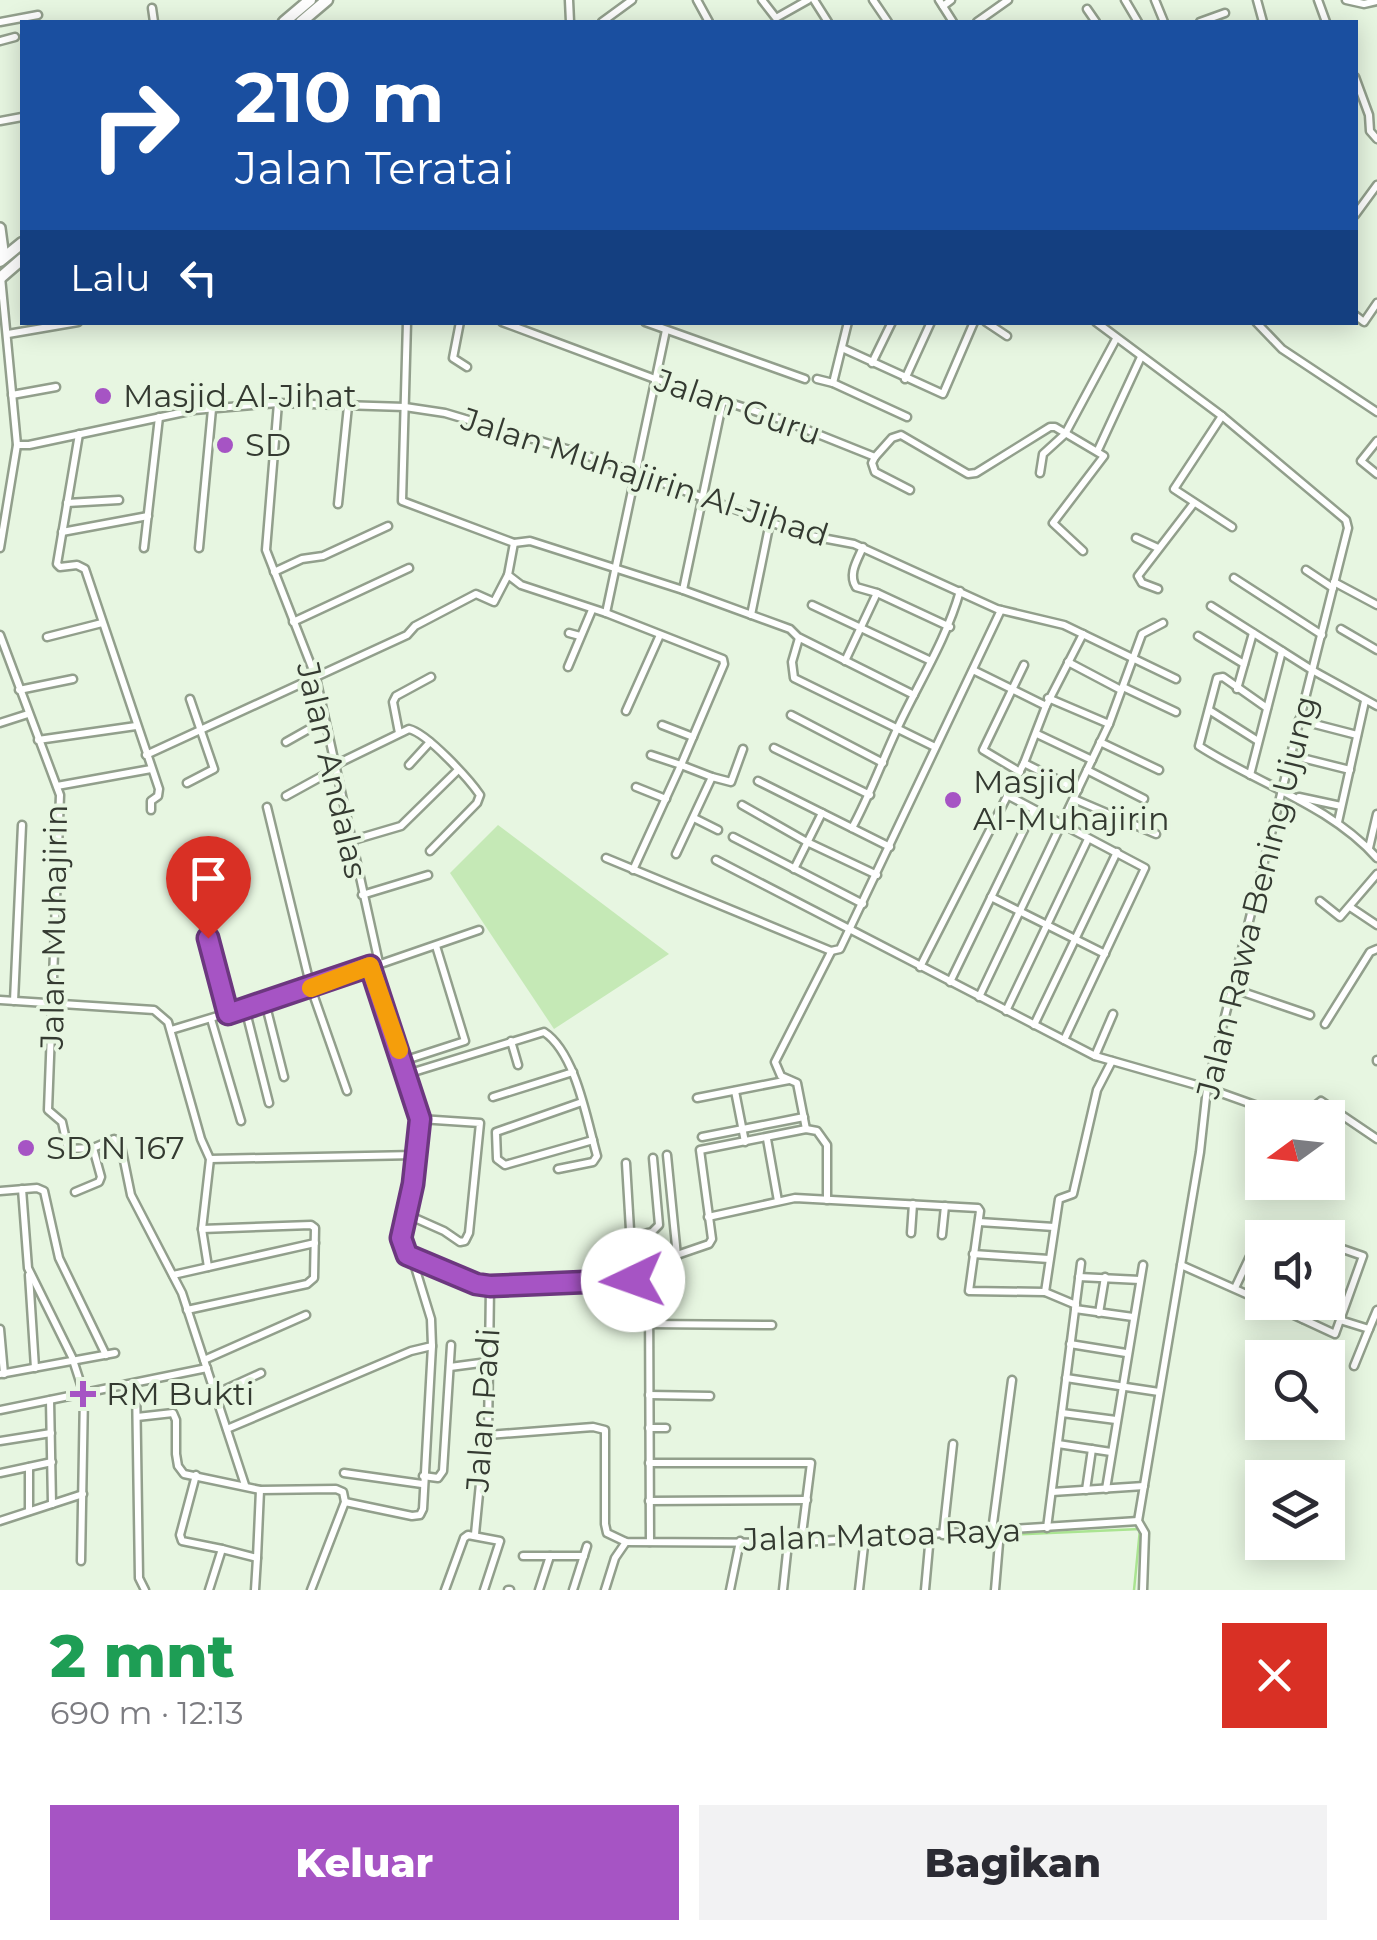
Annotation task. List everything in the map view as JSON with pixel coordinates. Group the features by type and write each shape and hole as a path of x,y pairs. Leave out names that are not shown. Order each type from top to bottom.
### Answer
{"main road":[{"path":"286,20 310,0"},
{"path":"303,20 327,0"},
{"path":"1,277 20,260"}],"street":[{"path":"605,20 632,0"},
{"path":"762,0 772,16 780,20 812,0"},
{"path":"941,3 951,0"},
{"path":"980,20 1008,0"},
{"path":"1346,0 1377,2"},
{"path":"152,8 154,20"},
{"path":"1088,9 1095,20"},
{"path":"1210,20 1225,14"},
{"path":"0,22 38,15"},
{"path":"0,40 15,37"},
{"path":"1358,85 1370,115 1369,127 1377,139"},
{"path":"1358,211 1377,185"},
{"path":"0,228 2,260"},
{"path":"0,548 17,445 1,277"},
{"path":"1358,318 1364,322 1377,303"},
{"path":"8,334 60,325"},
{"path":"407,325 402,502 514,543 530,541 790,629 798,638 914,696"},
{"path":"459,325 453,358 467,367"},
{"path":"653,325 805,379"},
{"path":"833,382 847,325"},
{"path":"872,363 891,325"},
{"path":"906,378 930,325"},
{"path":"842,348 942,394 973,325"},
{"path":"990,325 1007,336"},
{"name":"Jalan Rawa Bening Ujung","path":"1099,325 1222,416 1346,520 1348,528 1207,1088 1200,1156 1138,1522 1146,1533 1143,1590"},
{"path":"1259,325 1282,348 1377,412"},
{"name":"Jalan Guru","path":"529,326 656,379 875,456"},
{"path":"606,613 666,330"},
{"path":"1040,473 1043,454 1065,434 1116,340"},
{"path":"1098,450 1141,357"},
{"path":"817,379 833,382 907,418"},
{"path":"12,395 56,386"},
{"path":"683,590 722,400"},
{"name":"Jalan Muhajirin Al-Jihad","path":"17,445 29,446 159,417 278,403 445,412 580,453 770,522 863,547 1002,610 1083,634 1176,679"},
{"name":"Jalan Andalas","path":"278,403 266,550 316,678 375,964 420,1119"},
{"path":"338,504 348,406"},
{"path":"199,548 212,409"},
{"path":"1222,416 1174,485 1176,492 1232,526"},
{"path":"144,548 159,417"},
{"path":"910,490 875,472 875,456 892,438 901,436 960,471 976,473 1050,427 1104,456 1053,523 1083,551"},
{"path":"79,434 58,564 76,564 84,570 160,793 151,800 151,810"},
{"path":"1377,442 1361,461 1377,474"},
{"path":"67,503 120,500"},
{"path":"1158,589 1138,576 1194,503"},
{"path":"62,532 148,516"},
{"path":"751,616 770,522"},
{"path":"274,572 302,559 324,556 388,526"},
{"path":"1136,538 1158,548"},
{"path":"146,754 407,635 416,626 476,594 494,602 508,576 514,543"},
{"path":"863,547 852,580 856,588 877,593 950,626"},
{"path":"294,622 409,568"},
{"path":"1306,570 1377,605"},
{"path":"508,576 521,585 723,659 634,870"},
{"path":"1234,578 1322,635"},
{"path":"852,828 897,728 950,626 960,591"},
{"path":"845,660 877,593"},
{"path":"812,605 930,661"},
{"path":"1212,606 1282,652 1377,706"},
{"path":"568,666 592,610"},
{"path":"806,1129 801,1092 797,1084 777,1072 774,1062 831,952 840,948 850,932 1002,610"},
{"path":"47,637 102,623"},
{"path":"979,997 1109,724 1142,634 1163,623"},
{"path":"1340,630 1377,650"},
{"path":"569,633 580,636"},
{"path":"1237,689 1253,633"},
{"name":"Jalan Muhajirin","path":"0,634 60,796 48,1110 62,1122 68,1148 93,1148"},
{"path":"920,967 1020,772 1047,702 1083,634"},
{"path":"626,711 660,636"},
{"path":"1198,636 1244,664"},
{"path":"798,638 792,662 794,678 936,747"},
{"path":"1250,775 1282,652"},
{"path":"1068,662 1176,712"},
{"path":"1020,772 983,750 1024,665"},
{"path":"973,670 1012,690 1109,724"},
{"path":"399,733 396,696 431,676"},
{"path":"1267,708 1218,678 1199,746 1280,792 1342,806"},
{"path":"18,690 72,679"},
{"path":"188,783 214,769 190,699"},
{"path":"1338,822 1365,701"},
{"path":"1209,710 1258,742"},
{"path":"0,723 28,714"},
{"path":"790,715 883,763"},
{"path":"286,742 325,720"},
{"path":"1299,720 1358,736"},
{"path":"662,725 693,737"},
{"path":"38,740 136,726"},
{"path":"286,796 399,733 414,730 478,790 479,799 430,851"},
{"path":"1037,734 1092,760"},
{"path":"410,764 430,742"},
{"path":"1100,742 1159,770"},
{"path":"774,748 870,795"},
{"path":"651,755 731,782 744,749"},
{"path":"1290,755 1350,770"},
{"path":"1024,763 1076,795 1156,834"},
{"path":"56,786 151,769"},
{"path":"1087,770 1144,798"},
{"path":"350,841 402,826 457,771"},
{"path":"676,854 712,777"},
{"path":"758,781 890,848"},
{"path":"636,786 666,799"},
{"path":"1007,795 1145,868 1064,1040"},
{"path":"1297,797 1305,806 1338,822 1377,858"},
{"path":"742,805 877,875"},
{"path":"267,807 310,988 347,1091"},
{"path":"950,982 1032,811"},
{"path":"794,868 822,812"},
{"path":"1368,848 1377,814"},
{"path":"694,818 718,830"},
{"path":"14,1001 22,825"},
{"path":"733,837 863,904"},
{"path":"1006,1010 1088,839"},
{"path":"1034,1025 1117,852"},
{"path":"606,858 831,952"},
{"path":"716,860 1095,1056 1245,1102"},
{"path":"1320,901 1340,917 1373,885 1377,874"},
{"path":"362,896 428,875"},
{"path":"991,897 1105,954"},
{"path":"1350,907 1377,925"},
{"path":"203,918 228,1014"},
{"path":"171,1030 479,930"},
{"path":"403,1061 465,1041 436,946"},
{"path":"1325,1024 1370,952 1377,949"},
{"path":"1231,988 1310,1015"},
{"path":"0,1000 154,1010 168,1022 200,1139 210,1159 202,1229 208,1267"},
{"path":"265,1002 284,1077"},
{"path":"245,1008 269,1103"},
{"path":"1095,1056 1114,1014"},
{"path":"212,1019 241,1121"},
{"path":"407,1074 544,1032 552,1037 573,1072 597,1160 558,1169"},
{"path":"510,1041 518,1065"},
{"path":"1045,1292 1059,1199 1073,1194 1096,1090 1112,1061"},
{"path":"493,1098 573,1072"},
{"path":"697,1098 790,1080"},
{"path":"735,1091 745,1142"},
{"path":"582,1102 496,1132 497,1159 505,1166 592,1140"},
{"path":"702,1137 804,1117"},
{"path":"1345,1117 1377,1139"},
{"path":"408,1215 465,1241 480,1123 420,1119 402,1249 476,1284 633,1280 649,1290 650,1542"},
{"path":"634,1270 709,1244 700,1150 806,1129 817,1131 827,1145 828,1200"},
{"path":"767,1139 778,1201"},
{"path":"75,1192 100,1182 93,1148 114,1140 121,1146 131,1195 174,1275 245,1485"},
{"path":"210,1159 416,1155"},
{"path":"667,1155 677,1256"},
{"path":"629,1237 652,1232 658,1225 653,1158"},
{"path":"626,1163 633,1280"},
{"path":"22,1189 34,1368"},
{"path":"0,1191 44,1191 59,1258 110,1354 2,1374 0,1328"},
{"path":"708,1216 778,1201 978,1208 970,1292 1045,1292 1075,1307 1133,1317"},
{"path":"911,1233 913,1204"},
{"path":"942,1235 946,1206"},
{"path":"979,1222 1054,1227"},
{"path":"187,1310 311,1282 314,1278 314,1228 305,1224 202,1229"},
{"path":"174,1275 315,1243"},
{"path":"1345,1250 1364,1256 1345,1307"},
{"path":"973,1254 1049,1260"},
{"path":"345,1502 420,1515 432,1346 431,1319 412,1257"},
{"path":"1047,1528 1081,1263"},
{"path":"1106,1488 1142,1265"},
{"path":"1181,1265 1245,1292"},
{"path":"1236,1288 1245,1267"},
{"path":"28,1268 73,1361 84,1394 81,1561"},
{"path":"1079,1276 1140,1280"},
{"path":"1100,1313 1105,1277"},
{"name":"Jalan Padi","path":"475,1534 488,1435 490,1286"},
{"path":"1354,1366 1377,1310"},
{"path":"0,1410 136,1383 206,1364 306,1315"},
{"path":"1305,1320 1335,1334 1340,1320 1368,1329"},
{"path":"648,1324 772,1325"},
{"path":"1070,1344 1126,1353"},
{"path":"344,1473 423,1480 438,1478 444,1471 451,1345"},
{"path":"227,1429 432,1346"},
{"path":"450,1367 488,1362"},
{"path":"216,1394 261,1374"},
{"path":"1066,1378 1160,1392"},
{"path":"995,1590 996,1531 1012,1380"},
{"path":"136,1383 139,1578 145,1590"},
{"path":"648,1396 710,1396"},
{"path":"50,1400 52,1504"},
{"path":"137,1417 173,1413 178,1466 184,1474 260,1490 343,1492 345,1502 311,1590"},
{"path":"1062,1414 1116,1420"},
{"path":"488,1435 593,1427 605,1430 604,1524 607,1533 626,1542 615,1558 605,1590"},
{"path":"649,1428 666,1428"},
{"path":"0,1441 51,1432"},
{"path":"943,1535 953,1444"},
{"path":"1058,1444 1111,1452"},
{"path":"1086,1490 1092,1449"},
{"path":"0,1473 52,1462"},
{"path":"649,1463 811,1463 801,1542"},
{"path":"29,1467 29,1511"},
{"path":"196,1475 180,1535 182,1541 257,1558"},
{"path":"1052,1492 1144,1486"},
{"path":"254,1590 260,1490"},
{"path":"0,1521 82,1494"},
{"path":"649,1501 807,1500"},
{"name":"Jalan Matoa Raya","path":"626,1542 788,1543 1138,1522"},
{"path":"445,1590 468,1535 500,1542 484,1590"},
{"path":"925,1590 930,1535"},
{"path":"859,1590 865,1537"},
{"path":"730,1590 740,1541"},
{"path":"783,1590 788,1543"},
{"path":"573,1590 588,1546"},
{"path":"209,1590 222,1550"},
{"path":"522,1556 584,1556"},
{"path":"539,1590 550,1556"}],"green space":[{"path":"498,825 669,954 554,1029 450,873"}],"waterway":[{"path":"1006,1535 1140,1529 1134,1590"},
{"path":"933,1538 998,1536"}],"slow traffic":[{"path":"311,988 370,966 399,1050"}],"place":[{"name":"Masjid Al-Jihat","path":"103,396"},
{"name":"SD","path":"225,445"},
{"name":"Masjid Al-Muhajirin","path":"953,800"},
{"name":"SD N 167","path":"26,1148"},
{"name":"RM Bukti","path":"83,1394"}],"route":[{"path":"208,938 228,1014 370,966 420,1119 413,1184 401,1238 407,1255 476,1284 490,1286 633,1280"}]}
